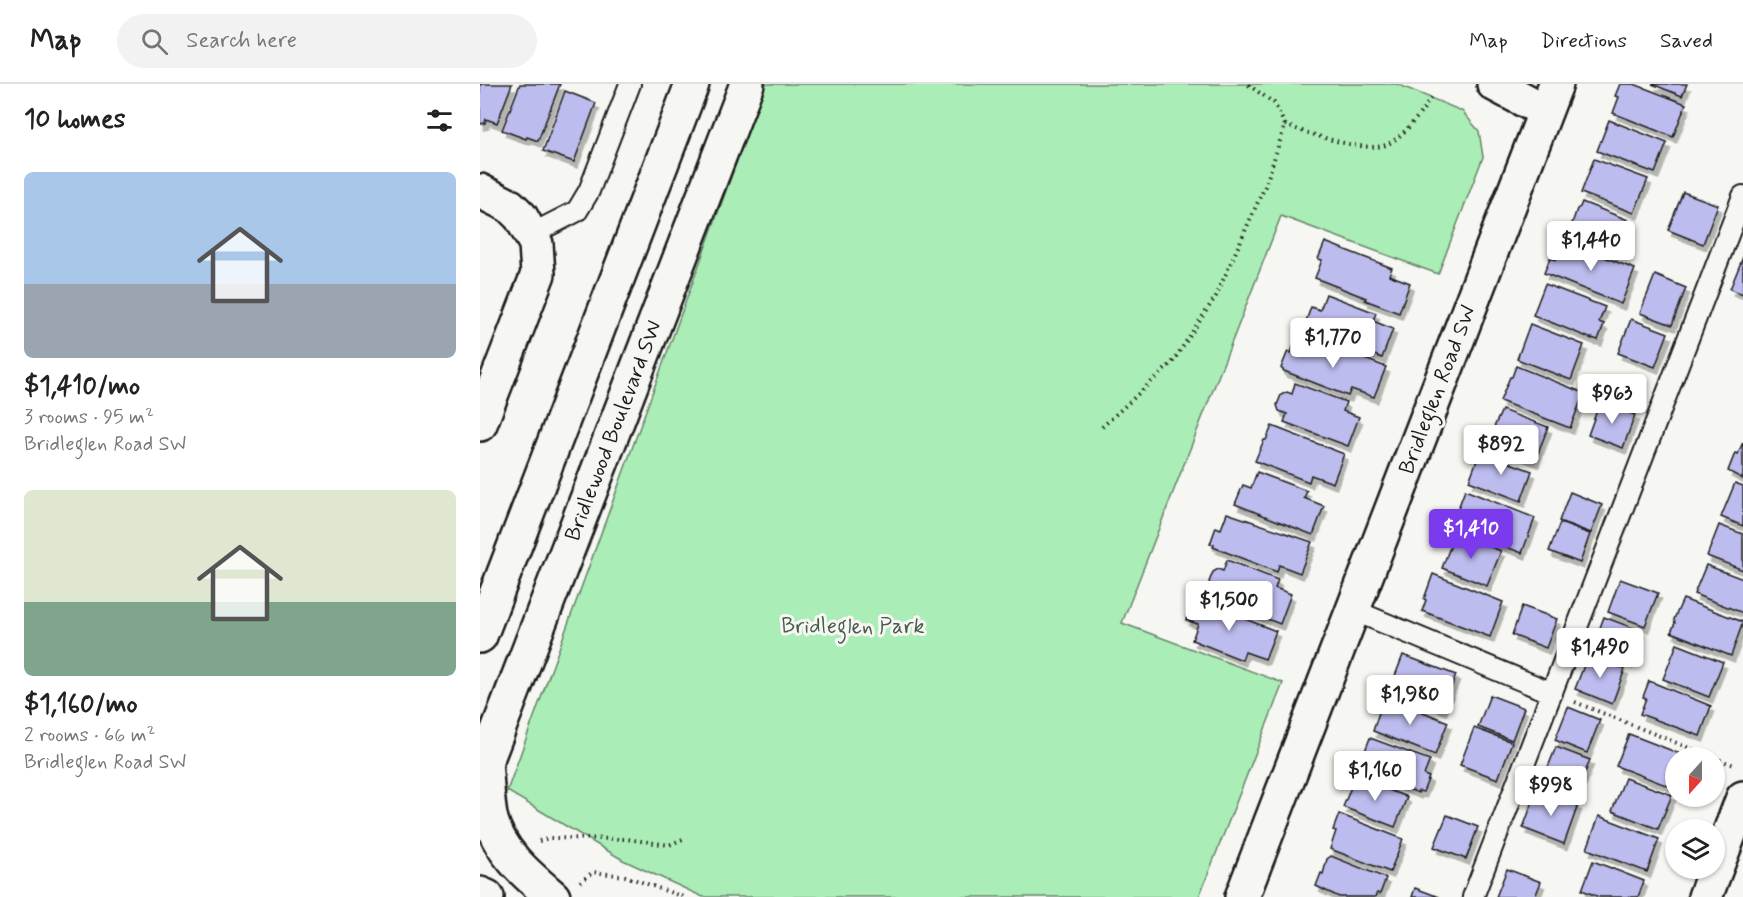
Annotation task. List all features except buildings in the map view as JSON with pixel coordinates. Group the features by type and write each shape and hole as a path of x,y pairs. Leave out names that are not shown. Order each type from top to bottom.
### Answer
{"street":[{"path":"480,636 692,84"},
{"name":"Bridlewood Boulevard SW","path":"483,771 747,84"},
{"path":"1494,84 1550,98"},
{"name":"Bridleglen Road SW","path":"1242,897 1550,98"},
{"path":"480,191 510,206 521,218 536,244 538,274 480,423"},
{"path":"483,771 490,816 499,838 518,865 566,890"},
{"path":"1705,897 1743,798"},
{"path":"480,894 487,897"}],"lane":[{"path":"532,234 578,211 590,190 630,84"},
{"path":"1473,897 1743,196"},
{"path":"1353,610 1552,693"}],"path":[{"path":"1247,84 1274,103 1285,125 1317,137 1357,146 1386,146 1413,123 1432,97"},
{"path":"1102,427 1172,363 1216,296 1266,184 1285,125"},
{"path":"1552,693 1687,747"},
{"path":"1725,762 1743,769"},
{"path":"528,844 549,838 626,839 669,845 683,839"},
{"path":"566,890 593,873 625,876 683,897"}],"green space":[{"name":"Bridleglen Park","path":"765,84 1397,84 1462,111 1479,131 1483,157 1438,274 1281,216 1122,623 1283,683 1199,897 703,897 623,860 507,791"}]}
